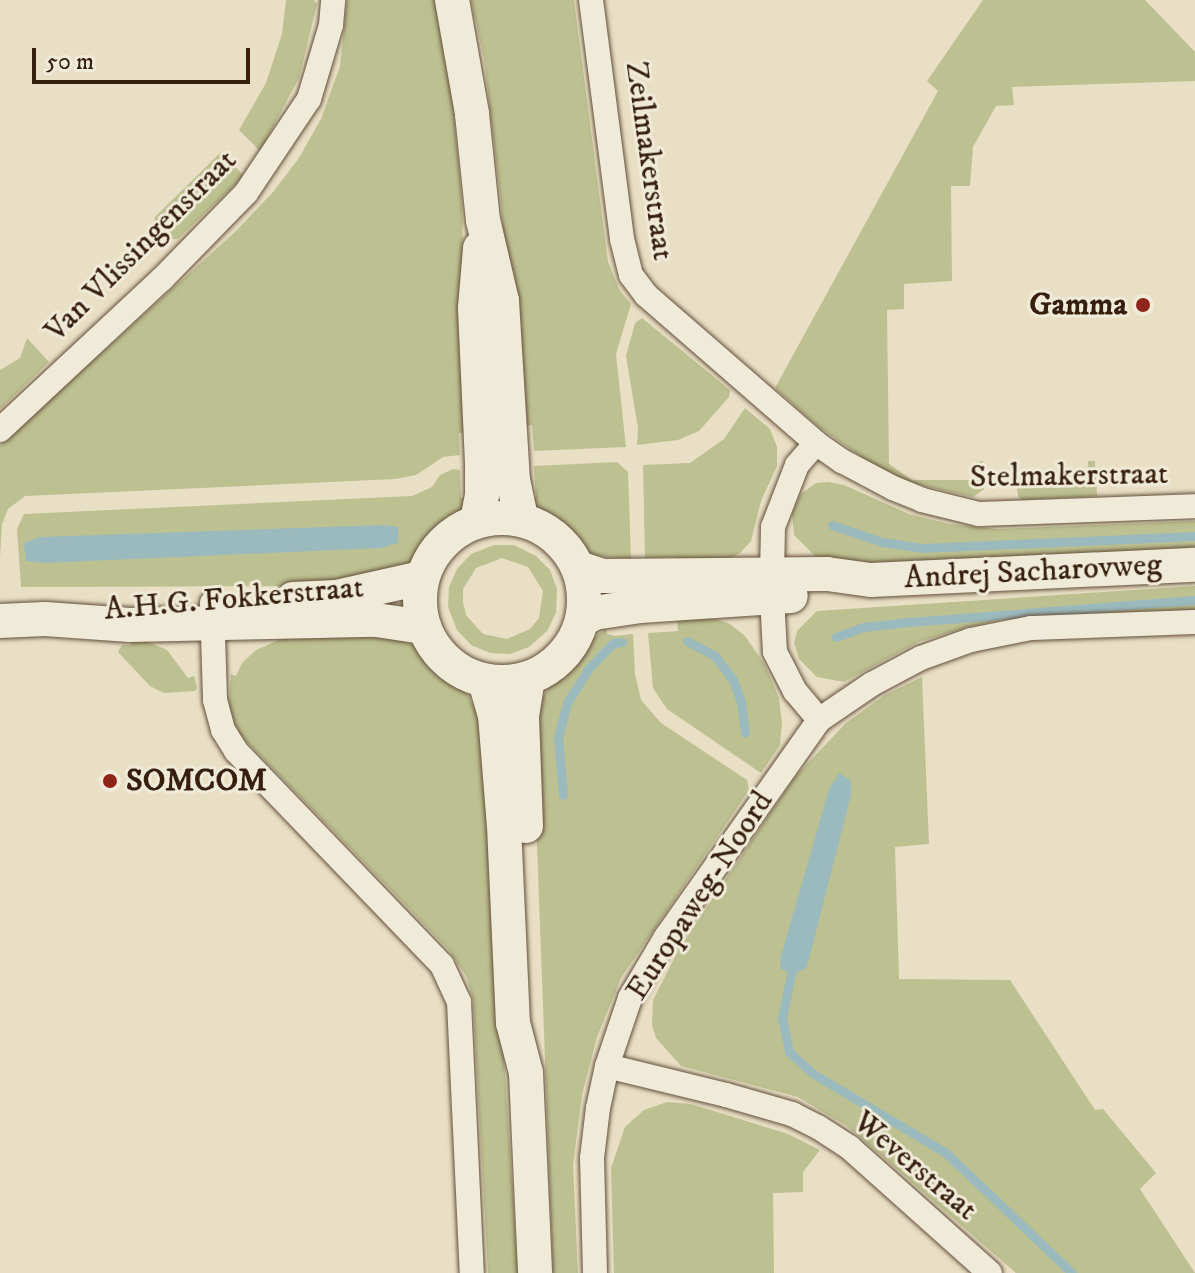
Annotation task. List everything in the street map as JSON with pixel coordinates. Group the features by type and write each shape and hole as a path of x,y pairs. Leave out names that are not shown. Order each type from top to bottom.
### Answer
{"main road":[{"path":"452,0 472,114 483,220 502,301 513,480 521,519"},
{"path":"477,521 482,479 475,308 483,220"},
{"path":"499,517 521,519 556,537 578,568 583,585 582,620 563,656 528,678 485,681 448,662 424,627 420,611 422,578 442,542 477,521 499,517"},
{"name":"Andrej Sacharovweg","path":"578,568 603,576 772,586 833,594 871,580 1195,565"},
{"name":"A.H.G. Fokkerstraat","path":"212,613 336,597 422,578"},
{"name":"Andrej Sacharovweg","path":"582,620 612,610 772,586"},
{"name":"A.H.G. Fokkerstraat","path":"0,621 45,619 104,609 376,620 424,627"},
{"path":"526,1073 534,1025 522,716 528,678"},
{"path":"485,681 495,715 513,1023 526,1073 535,1273"}],"street":[{"name":"Van Vlissingenstraat","path":"0,430 162,279 246,193 309,99 331,25 333,0"},
{"name":"Zeilmakerstraat","path":"591,0 621,231 631,275 646,295 816,443"},
{"name":"Stelmakerstraat","path":"816,443 893,488 922,500 979,514 1195,506"},
{"path":"816,443 797,465 773,527 772,586 775,652 795,691 819,720 909,664 971,640 1031,628 1195,622"},
{"path":"212,613 215,700 223,730 236,751 442,965 459,1002 472,1273"},
{"name":"Europaweg-Noord","path":"595,1273 592,1158 607,1066 630,998 666,937 819,720"},
{"name":"Weverstraat","path":"607,1066 792,1114 818,1127 849,1147 990,1273"}],"green space":[{"path":"286,0 314,0 317,4 299,78 260,151 239,130 266,83 282,34"},
{"path":"347,0 435,0 452,93 462,202 464,326 471,433 459,433 460,455 443,457 416,475 395,479 25,496 8,509 2,524 0,558 0,445 235,232 273,192 299,158 321,119 340,66"},
{"path":"471,0 574,0 608,262 620,291 631,304 616,354 626,447 534,451 532,425 519,426 501,201 484,59"},
{"path":"983,0 1145,0 1195,52 1195,81 1012,87 1014,105 996,106 973,147 970,186 951,186 952,281 904,284 904,309 887,310 889,464 912,480 976,480 976,462 983,461 984,489 973,497 911,483 873,465 819,427 775,388 938,91 927,81"},
{"path":"221,152 244,176 178,239 164,240 153,228 155,217"},
{"path":"642,318 730,390 729,397 699,431 678,440 637,445 638,428 626,356 635,323"},
{"path":"27,338 49,362 0,409 0,370 20,358"},
{"path":"745,408 770,429 777,447 777,466 761,501 751,541 740,553 725,562 677,569 676,557 645,558 643,465 690,463 724,439"},
{"path":"1088,461 1095,461 1097,496 1022,500 1018,496 1017,488 1088,485"},
{"path":"617,462 628,472 631,559 583,555 570,537 546,520 532,499 536,498 534,466"},
{"path":"453,469 460,470 461,498 469,497 457,515 402,571 296,586 21,587 17,529 24,514 412,496 432,487 440,475"},
{"path":"816,483 844,485 909,514 949,524 997,529 1195,521 1195,549 851,564 816,557 794,535 792,513 801,494"},
{"path":"494,545 514,545 536,556 550,570 557,589 556,613 547,631 529,647 510,654 490,653 471,645 457,630 448,607 449,587 457,569 471,554","holes":["502,558 528,567 543,591 539,618 530,629 507,639 483,634 466,615 463,602 463,589 476,568"]},
{"path":"1195,586 1195,610 1010,618 918,642 844,682 817,677 799,659 794,643 797,631 817,611"},
{"path":"677,618 716,619 730,624 745,636 765,665 779,698 782,723 780,745 761,773 667,709 653,688 648,633 678,631"},
{"path":"606,629 607,634 614,636 633,634 635,674 641,700 661,723 747,780 749,790 621,978 597,1037 582,1095 573,1165 578,1273 553,1273 533,738 541,700 551,684 586,643"},
{"path":"278,633 391,636 411,644 467,694 482,722 518,1273 488,1273 473,999 466,976 449,950 242,737 234,722 229,706 231,674 236,676 242,663 256,650 279,640"},
{"path":"131,635 167,650 188,678 194,676 195,691 164,693 150,686 118,652 122,645 131,645"},
{"path":"922,677 929,844 895,847 899,979 1010,980 1095,1110 1103,1109 1156,1173 1140,1189 1195,1273 1016,1273 847,1126 798,1097 681,1066 656,1038 652,1025 653,1000 679,949 794,778 846,723 885,695"},
{"path":"667,1102 691,1104 788,1134 820,1150 803,1172 803,1192 773,1193 774,1273 614,1273 611,1168 625,1127 644,1110"}],"water":[{"path":"398,527 398,543 381,548 44,563 26,561 24,543 40,537"},
{"path":"839,773 851,781 851,795 807,967 794,975 781,969 780,959 829,789"}],"waterway":[{"path":"832,525 882,542 922,548 1195,536"},
{"path":"836,637 864,627 909,622 1195,600"},
{"path":"687,641 715,656 733,680 741,702 745,733"},
{"path":"563,795 558,737 567,703 588,669 613,643 622,642"},
{"path":"791,974 782,1018 789,1052 812,1073 946,1153 1072,1273"}],"place":[{"name":"Gamma","path":"1143,305"},
{"name":"SOMCOM","path":"110,781"}]}
